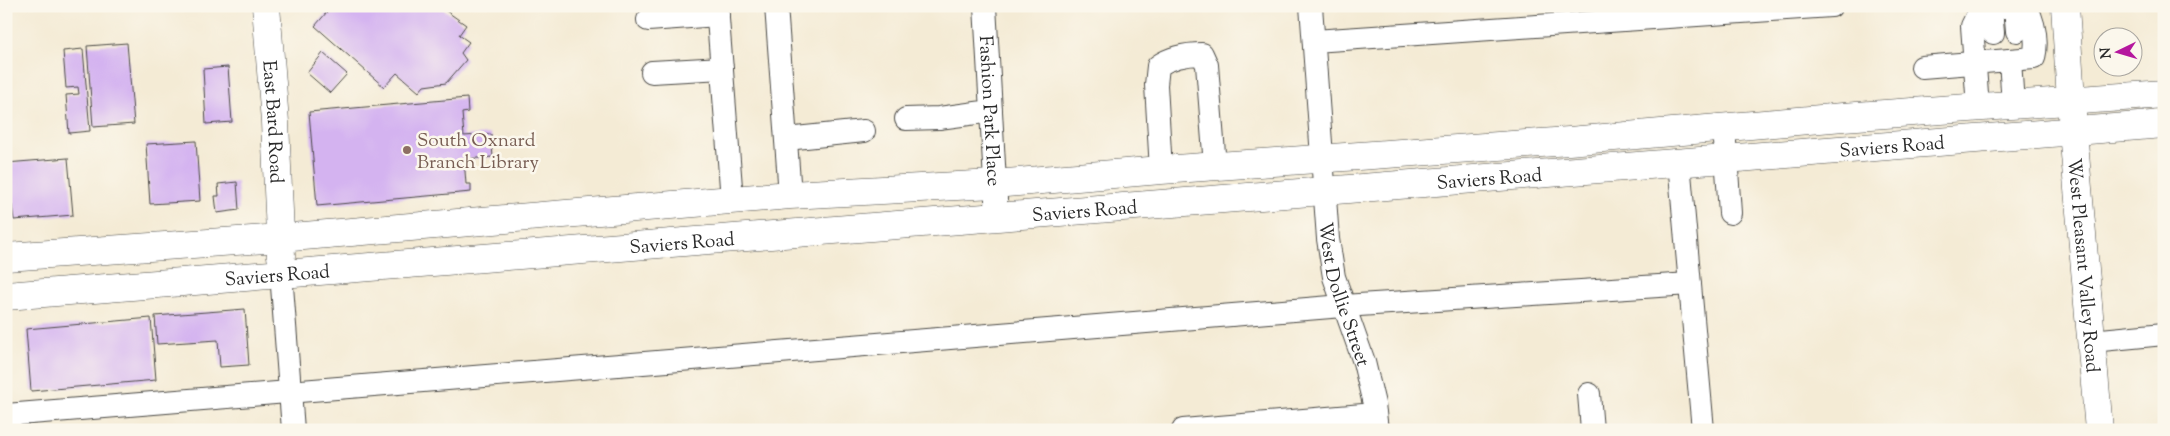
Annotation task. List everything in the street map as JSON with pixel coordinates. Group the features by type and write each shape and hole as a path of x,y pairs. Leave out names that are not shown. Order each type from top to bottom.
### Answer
{"main road":[{"name":"East Bard Road","path":"266,6 275,122 281,273"},
{"name":"West Pleasant Valley Road","path":"2066,12 2070,100 2099,430"},
{"name":"Saviers Road","path":"6,256 280,238 790,195 994,184 1322,157 2164,94"},
{"name":"Saviers Road","path":"6,296 2164,124"}],"street":[{"path":"776,6 790,195"},
{"name":"Fashion Park Place","path":"985,6 997,216"},
{"name":"West Dollie Street","path":"1311,6 1328,239 1334,278 1364,362 1376,422"},
{"path":"1314,42 1831,6"},
{"path":"2007,44 1972,26 1981,8 1997,7 2007,44 2013,104"},
{"path":"648,20 718,10 732,200"},
{"path":"1922,67 2007,44 2066,12"},
{"path":"1978,107 2007,44"},
{"path":"1161,170 1156,84 1158,66 1166,60 1191,54 1202,54 1206,65 1215,166"},
{"path":"652,72 722,68"},
{"path":"906,119 939,118 991,111"},
{"path":"1724,127 1730,213"},
{"path":"786,139 864,131"},
{"path":"1679,162 1703,430"},
{"path":"281,273 293,430"},
{"path":"6,415 1343,306 1690,284"},
{"path":"2091,341 2164,334"},
{"path":"1589,394 1592,430"},
{"path":"1183,430 1376,422"}],"building":[{"path":"321,6 443,6 442,8 466,25 459,35 469,42 461,53 466,60 446,83 424,86 419,92 397,73 384,87 315,26 327,12"},
{"path":"127,43 134,124 93,127 87,46"},
{"path":"83,49 90,131 69,133 66,95 79,94 78,87 66,88 63,51"},
{"path":"323,53 347,74 330,93 307,73"},
{"path":"228,67 232,122 206,124 203,69"},
{"path":"467,98 468,112 462,113 464,136 491,134 493,157 464,159 466,184 471,184 471,192 317,206 309,112"},
{"path":"196,141 200,201 150,204 146,144"},
{"path":"68,158 73,215 14,220 12,205 6,205 6,163"},
{"path":"237,182 239,210 217,213 215,196 219,196 218,184"},
{"path":"245,309 249,365 220,367 218,340 157,344 155,316"},
{"path":"151,318 156,380 31,391 26,329"}],"place":[{"name":"South Oxnard Branch Library","path":"407,150"}]}
